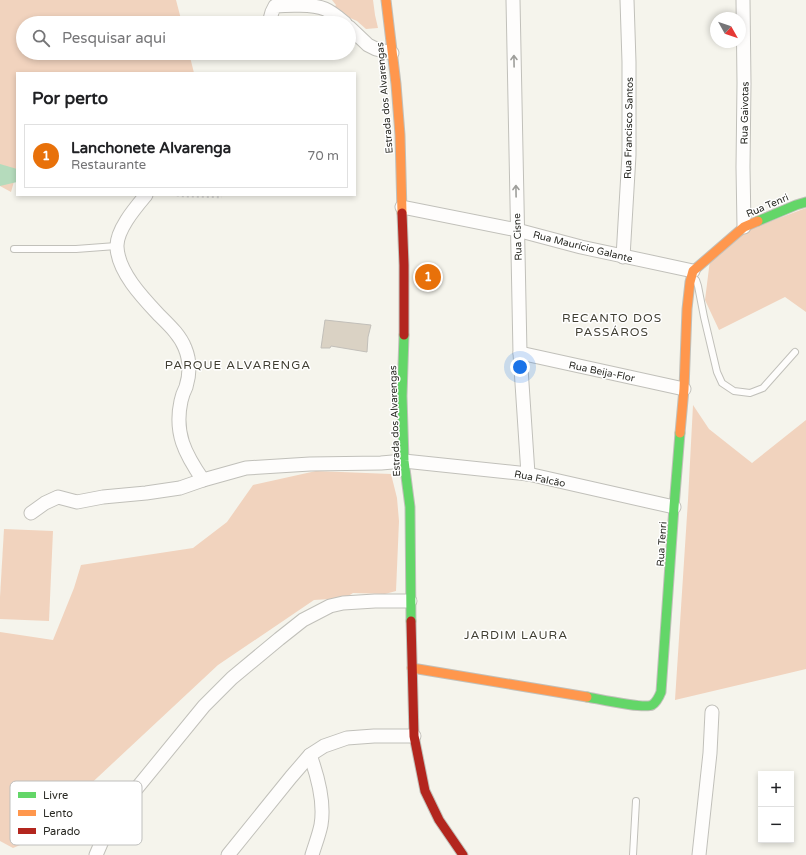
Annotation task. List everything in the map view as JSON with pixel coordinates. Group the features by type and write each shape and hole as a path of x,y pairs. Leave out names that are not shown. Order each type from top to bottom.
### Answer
{"main road":[{"name":"Estrada dos Alvarengas","path":"386,0 396,84 400,135 404,272 402,396 404,461 410,507 410,601 414,736 425,791 457,853"},
{"name":"Rua Tenri","path":"412,668 628,704 650,706 659,700 661,692 684,389 687,309 690,282 693,271 744,227 806,202"}],"street":[{"name":"Rua Cisne","path":"513,0 520,353 528,474"},
{"name":"Rua Francisco Santos","path":"623,257 629,155 627,0"},
{"name":"Rua Gaivotas","path":"743,0 744,227"},
{"path":"271,16 271,3 317,7 325,9 336,16"},
{"path":"356,34 368,45 376,49 392,53"},
{"path":"145,196 121,229 116,246 119,260 125,274 148,302 179,335 185,348 189,360 189,372 181,400 178,420 183,446 192,464 203,480"},
{"name":"Rua Maurício Galante","path":"402,207 517,230 623,257 693,271"},
{"name":"Rua Beija-Flor","path":"520,353 684,389"},
{"name":"Rua Falcão","path":"31,513 45,503 58,497 77,502 103,497 180,488 246,468 404,461 528,474 674,507"},
{"path":"142,783 204,706 232,678 303,620 330,606 343,602 410,601"},
{"path":"699,855 710,753 712,712"},
{"path":"228,855 290,777 310,755 324,746 347,738 414,736"},
{"path":"310,755 318,779 322,812 321,824 312,855"},
{"path":"96,855 100,845"}],"lane":[{"path":"14,249 76,249 116,246"},
{"path":"693,271 698,286 717,372 722,383 734,391 750,393 763,388 795,352"},
{"path":"633,855 636,801"}],"path":[{"path":"180,196 222,197"}],"shaded area":[{"path":"0,0 176,0 180,16 16,16 16,60 191,60 194,72 16,72 16,174 11,192 0,186"},
{"path":"332,0 373,0 378,28 366,29 356,21 356,16 346,16 333,9 336,5"},
{"path":"0,164 16,169 16,182 0,186"},
{"path":"806,208 806,312 785,297 719,330 705,300 710,260 747,230"},
{"path":"693,405 709,429 752,463 806,420 806,669 675,700 688,500"},
{"path":"316,471 391,474 397,498 399,521 396,591 385,594 353,593 345,598 314,600 218,665 94,781 10,781 10,845 20,845 13,848 0,841 0,632 53,640 74,588 81,565 193,548 227,522 253,485"},
{"path":"4,529 53,531 49,621 0,619"}],"building":[{"path":"325,320 371,325 368,337 367,352 331,346 330,348 321,348"}],"traffic: fast":[{"path":"758,221 806,202"},
{"path":"404,335 402,396 404,461 410,507 411,621"},
{"path":"587,697 640,706 652,705 659,698 661,692 680,433"}],"traffic: slow":[{"path":"386,0 396,84 400,135 402,213"},
{"path":"680,433 684,389 687,309 690,282 693,271 744,227 758,221"},
{"path":"412,668 587,697"}],"traffic: jam":[{"path":"402,213 404,335"},
{"path":"411,621 414,736 425,791 439,820 463,855"}],"place":[{"name":"Lanchonete Alvarenga","path":"428,277"}],"district":[{"name":"RECANTO DOS PASSÁROS","path":"612,325"},
{"name":"PARQUE ALVARENGA","path":"238,365"},
{"name":"JARDIM LAURA","path":"516,635"}]}
